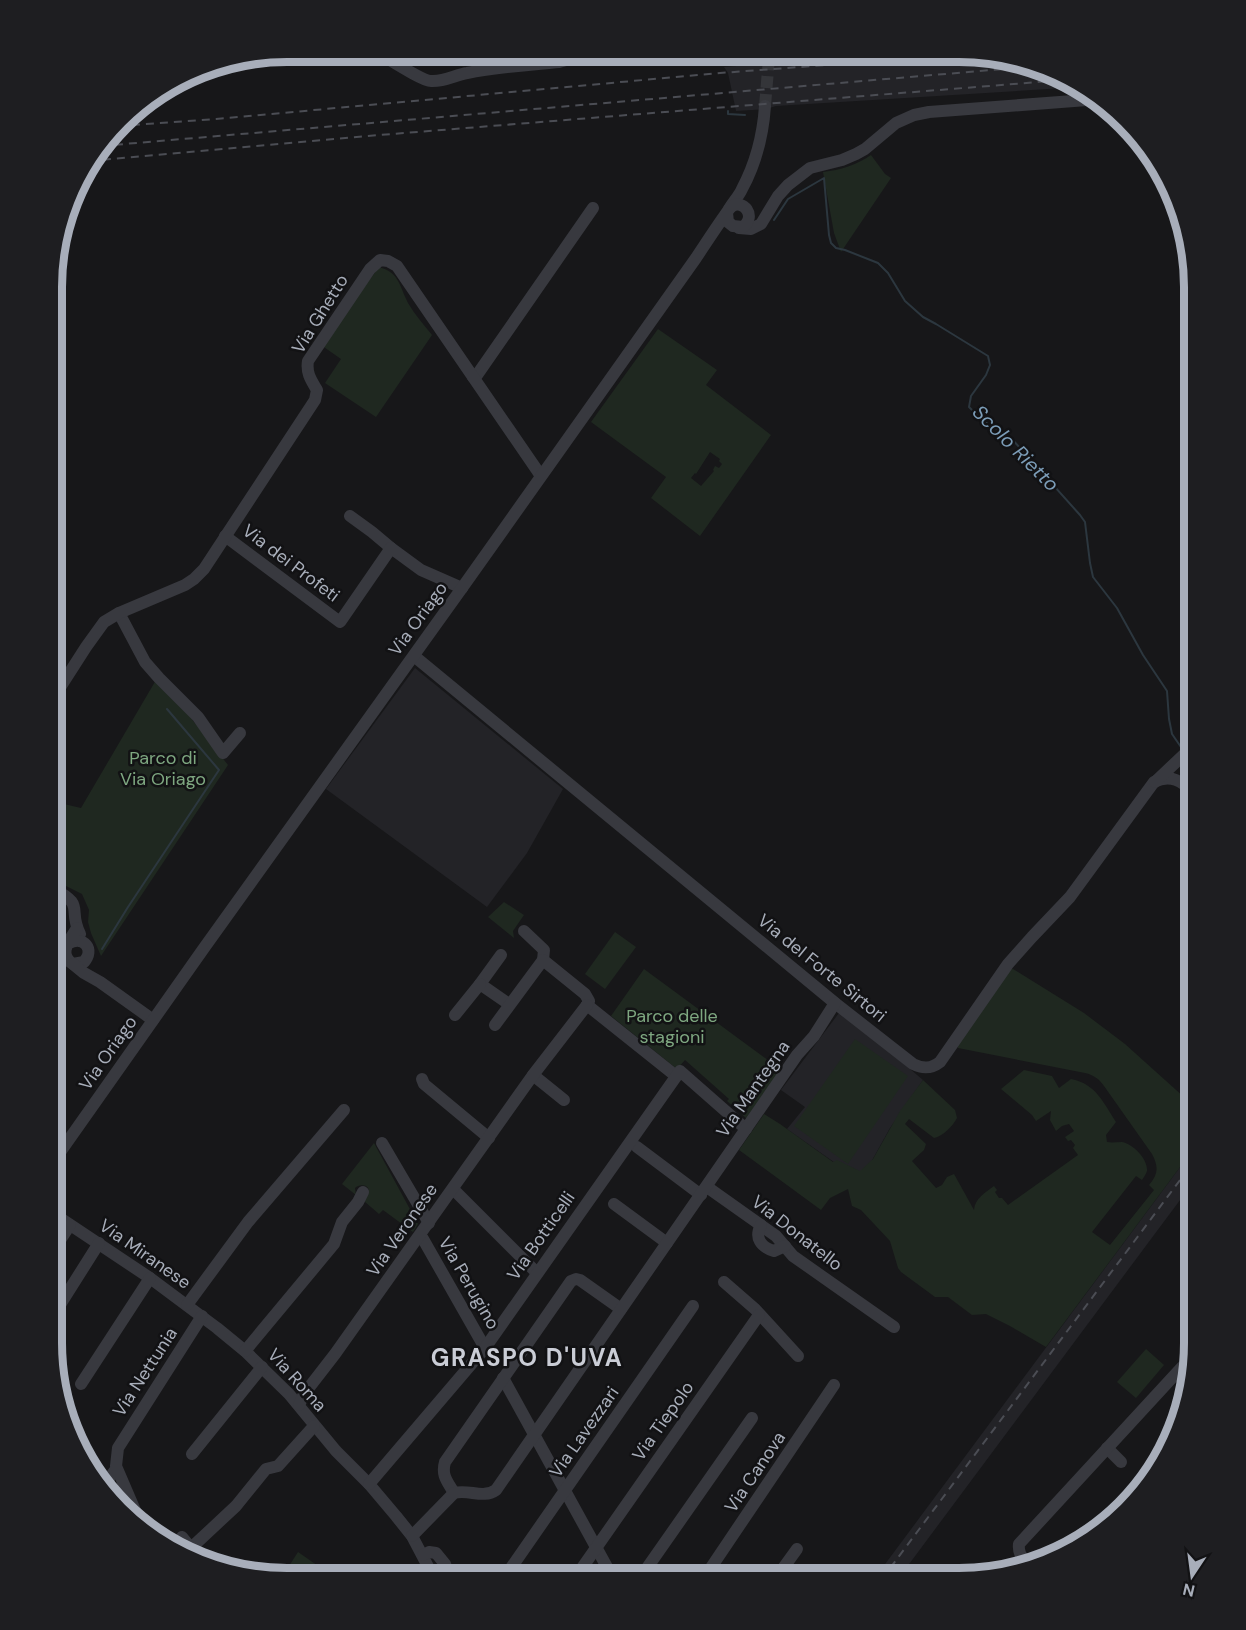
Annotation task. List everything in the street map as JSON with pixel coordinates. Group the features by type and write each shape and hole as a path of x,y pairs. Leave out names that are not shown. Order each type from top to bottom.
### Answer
{"street":[{"path":"394,62 422,79 432,81 465,73 559,62"},
{"path":"771,205 758,210 736,205 728,211 728,222 736,227 751,229 756,227 761,224 771,205 788,185 810,168 856,154 896,123 914,115 1086,100"},
{"name":"Via Oriago","path":"62,1149 742,191 758,148 765,106"},
{"name":"Via Oriago","path":"710,237 721,229 746,224 749,214 743,206 742,191"},
{"path":"473,377 477,375 593,208"},
{"name":"Via Ghetto","path":"62,685 104,622 119,613 190,582 204,569 315,400 317,390 309,377 308,360 370,269 380,260 397,266 541,476"},
{"path":"350,516 421,570 462,588"},
{"name":"Via dei Profeti","path":"225,536 340,622 391,548"},
{"path":"119,613 145,662 198,717 223,753 240,734"},
{"name":"Via del Forte Sirtori","path":"414,656 835,1003 913,1064 928,1068 937,1064 1008,964 1070,897 1154,782 1184,756"},
{"path":"1154,782 1162,779 1176,779 1184,785"},
{"name":"Via Oriago","path":"62,893 69,897 74,904 77,928 88,948 89,968 100,982"},
{"path":"77,928 66,946 65,954 74,964 84,962 88,956"},
{"path":"495,1025 543,960 544,950 524,931"},
{"path":"69,943 76,940 84,943"},
{"path":"455,1015 501,955"},
{"path":"543,960 585,994 589,1001 587,1005 676,1076 680,1071 746,1129"},
{"name":"Via Oriago","path":"74,964 153,1020"},
{"path":"480,984 509,1004"},
{"name":"Via Mantegna","path":"454,1493 462,1491 483,1495 496,1490 835,1003"},
{"name":"Via Veronese","path":"299,1405 304,1394 420,1236 533,1075 587,1005"},
{"path":"533,1075 564,1100"},
{"name":"Via Botticelli","path":"369,1484 485,1348 676,1076"},
{"path":"422,1079 424,1084 489,1138"},
{"path":"188,1305 248,1222 345,1110"},
{"path":"382,1143 429,1223"},
{"path":"637,1147 704,1191"},
{"path":"453,1189 537,1273"},
{"name":"Via Donatello","path":"704,1191 776,1236 793,1256 894,1327"},
{"path":"245,1351 334,1244 342,1222 363,1192"},
{"path":"614,1204 667,1243"},
{"name":"Via Miranese","path":"62,1220 150,1278 217,1328"},
{"path":"62,1237 70,1225"},
{"name":"Via Perugino","path":"420,1236 485,1348"},
{"path":"62,1302 99,1243"},
{"path":"81,1384 150,1278"},
{"path":"446,1568 436,1553 433,1552 420,1558 411,1541 412,1536 454,1493 444,1476 445,1462 573,1279 580,1280 621,1309"},
{"path":"724,1282 755,1309 798,1356"},
{"name":"Via Lavezzari","path":"511,1568 693,1306"},
{"name":"Via Tiepolo","path":"582,1568 759,1315"},
{"name":"Via Nettunia","path":"116,1469 118,1448 202,1316"},
{"name":"Via Roma","path":"217,1328 245,1351 299,1405 314,1426 369,1484 412,1536"},
{"path":"192,1454 262,1367"},
{"path":"1024,1559 1018,1550 1019,1544 1182,1367"},
{"path":"503,1378 607,1568"},
{"name":"Via Canova","path":"712,1568 834,1385"},
{"path":"647,1568 752,1418"},
{"path":"192,1547 236,1506 267,1469 278,1466 314,1426"},
{"path":"1107,1448 1121,1462"},
{"name":"Via Roma","path":"346,1462 351,1472 427,1568"},
{"path":"108,1480 116,1469 134,1510"},
{"path":"390,1520 397,1523 407,1537 412,1536"},
{"path":"182,1538 189,1546"},
{"path":"783,1568 797,1549"},
{"name":"Via Roma","path":"420,1558 422,1568"}],"shaded area":[{"path":"785,62 949,62 930,66 984,63 1032,73 1065,88 776,106 736,111 728,73 724,67"},
{"path":"415,668 563,789 527,853 487,907 326,789"},
{"path":"839,1013 844,1013 923,1080 890,1128 870,1164 859,1174 848,1172 787,1129 805,1107 781,1090"},
{"path":"1184,1162 1184,1195 906,1568 882,1568"}],"green space":[{"path":"936,62 984,63 930,66 930,63"},
{"path":"871,155 885,174 891,178 841,252 834,233 823,172 848,167"},
{"path":"379,267 395,277 411,307 432,335 376,417 325,383 341,359 321,345"},
{"path":"658,329 717,370 706,385 771,435 700,536 651,498 666,477 591,422","holes":["710,452 720,459 722,464 719,468 715,466 714,471 701,486 691,478"]},
{"name":"Parco di Via Oriago","path":"156,680 171,693 228,765 101,956 91,933 88,922 89,910 82,894 62,884 62,808 64,804 81,808"},
{"path":"504,902 524,915 513,931 514,938 488,917"},
{"path":"615,932 636,947 605,989 585,974"},
{"name":"Parco delle stagioni","path":"644,969 784,1072 747,1119 727,1101 729,1099 685,1060 677,1069 611,1016"},
{"path":"1013,969 1084,1013 1125,1044 1184,1097 1184,1162 1046,1347 986,1314 972,1315 948,1297 935,1297 901,1272 890,1241 861,1210 852,1206 848,1189 830,1198 821,1210 739,1150 764,1114 833,1162 837,1160 860,1171 873,1159 900,1111 923,1080 955,1110 957,1118 947,1130 934,1138 909,1119 905,1124 926,1144 924,1150 912,1161 936,1188 942,1185 947,1177 954,1174 974,1210 978,1199 994,1186 999,1198 1002,1198 1008,1205 1078,1155 1073,1148 1075,1145 1065,1137 1074,1131 1069,1124 1056,1131 1050,1120 1051,1111 1036,1121 1001,1089 1024,1070 1052,1076 1059,1088 1071,1079 1080,1081 1103,1101 1116,1122 1106,1135 1107,1142 1122,1142 1131,1146 1139,1153 1147,1166 1142,1180 1136,1176 1092,1232 1110,1245 1154,1190 1149,1185 1156,1174 1156,1163 1102,1084 1094,1076 1085,1073 958,1048 958,1044 1006,970"},
{"path":"855,1039 908,1076 848,1164 794,1126"},
{"path":"374,1143 418,1224 413,1232 383,1210 379,1214 364,1201 369,1191 367,1187 355,1188 356,1195 342,1184"},
{"path":"1146,1349 1164,1365 1136,1398 1117,1382"},
{"path":"298,1552 321,1568 288,1568"}],"waterway":[{"name":"Scolo Rietto","path":"728,111 728,114 745,115"},
{"name":"Scolo Rietto","path":"774,220 788,199 824,178 831,243 836,248 878,263 888,273 905,301 923,317 988,356 990,365 986,375 971,396 969,407 982,420 1011,438 1085,522 1093,577 1117,608 1143,655 1167,691 1172,734 1183,750"},
{"path":"102,949 219,770 167,709"}],"tunnel":[{"path":"765,106 769,62"}],"railway":[{"path":"129,125 867,62"},
{"path":"111,145 1014,68"},
{"path":"100,160 379,135 1050,81"},
{"path":"890,1568 1184,1175"}],"district":[{"name":"GRASPO D'UVA","path":"527,1358"}]}
